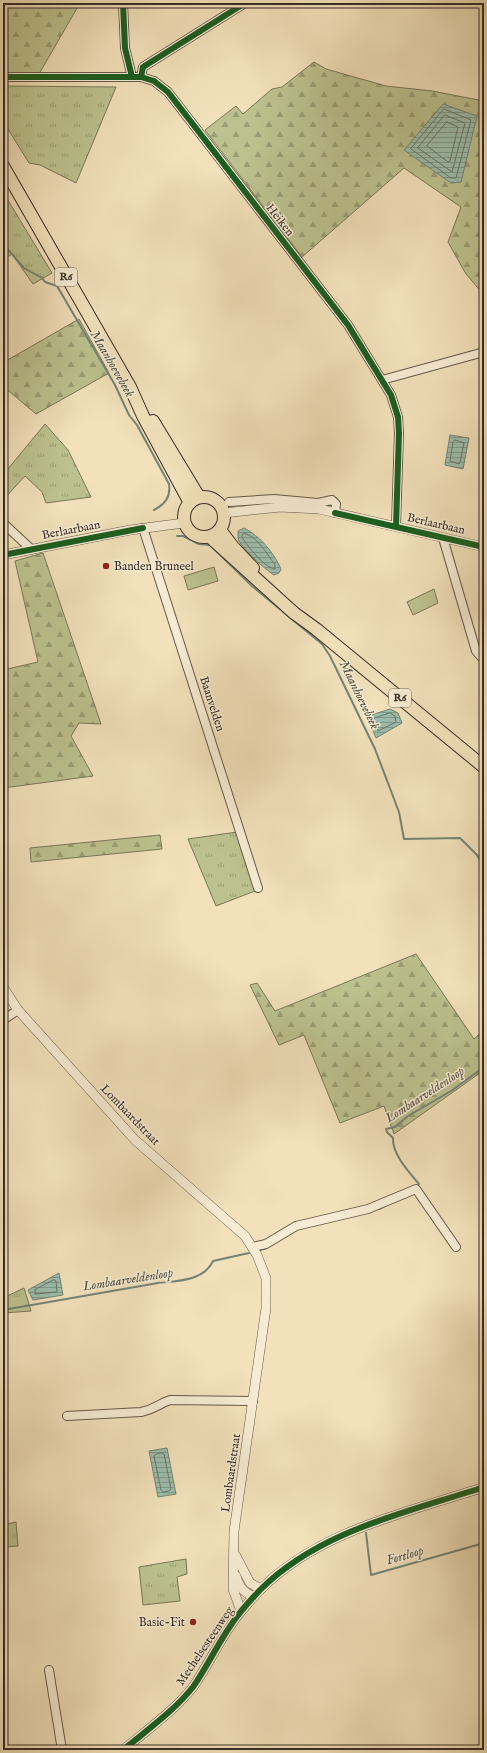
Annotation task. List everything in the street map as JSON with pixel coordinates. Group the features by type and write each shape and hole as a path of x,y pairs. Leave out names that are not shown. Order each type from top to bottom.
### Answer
{"main road":[{"name":"R6","path":"3,166 130,387 157,444 194,500"},
{"path":"184,523 184,512 194,500 207,497 216,501 223,508 224,520 220,530 210,537"},
{"name":"R6","path":"184,523 188,530 194,535 202,538 210,537 288,608 316,629 484,767"},
{"name":"R6","path":"220,530 233,547 263,578 316,629"}],"street":[{"path":"123,3 125,48 132,77"},
{"path":"142,77 142,66 245,3"},
{"name":"Heiken","path":"3,77 142,77 154,81 168,92 348,326 391,395 398,417 396,526"},
{"path":"382,380 484,352"},
{"path":"229,502 274,499 318,503 332,500 336,504 336,513"},
{"name":"Berlaarbaan","path":"224,513 280,507 314,509 484,546"},
{"name":"Berlaarbaan","path":"3,523 30,549"},
{"name":"Berlaarbaan","path":"3,555 143,528 184,523"},
{"name":"Baanvelden","path":"143,528 258,888"},
{"name":"Berlaarbaan","path":"443,538 476,651 484,660"},
{"name":"Lombaardstraat","path":"3,987 18,1010 135,1140 245,1236 252,1247 266,1278 266,1308 234,1531 233,1589 241,1611"},
{"path":"3,1020 18,1010"},
{"path":"252,1247 266,1244 296,1226 368,1209 416,1189 456,1247"},
{"path":"67,1416 141,1412 153,1410 163,1402 170,1400 253,1401"},
{"name":"Mechelsesteenweg","path":"123,1750 174,1708 192,1688 241,1611 261,1589 290,1564 332,1539 484,1487"},
{"name":"Lombaardstraat","path":"234,1549 250,1583 261,1589"},
{"name":"Lombaardstraat","path":"234,1570 238,1584 243,1591 254,1597"},
{"path":"49,1670 62,1750"}],"green space":[{"path":"3,3 80,3 39,74 3,74"},
{"path":"314,62 326,69 386,86 432,91 484,101 484,295 466,274 448,242 461,207 404,168 302,257 205,130 236,106 243,114 272,89 282,87"},
{"path":"3,86 116,87 76,183 40,165 29,163 3,121"},
{"path":"3,192 52,273 33,284 12,254 3,260"},
{"path":"79,319 109,373 36,414 3,386 3,361 4,362"},
{"path":"45,424 68,450 91,497 46,503 42,492 25,476 3,500 3,475"},
{"path":"43,553 101,724 79,723 71,736 93,776 3,788 3,670 38,662 15,561"},
{"path":"214,567 218,581 188,590 184,576"},
{"path":"434,589 438,603 413,615 407,602"},
{"path":"237,832 255,891 216,906 188,839"},
{"path":"160,835 162,849 31,862 30,848"},
{"path":"416,954 474,1039 484,1030 484,1070 394,1134 384,1106 340,1123 304,1035 279,1045 250,985 257,983 275,1011"},
{"path":"24,1288 31,1311 3,1313 3,1298"},
{"path":"16,1522 18,1546 3,1547 3,1525"},
{"path":"186,1559 187,1574 177,1577 180,1601 143,1605 139,1567"}],"water":[{"path":"443,104 477,116 461,182 451,183 404,150"},
{"path":"450,435 469,438 463,469 445,465"},
{"path":"244,528 261,540 275,557 281,569 279,573 274,575 253,558 243,547 238,538 238,531"},
{"path":"390,709 398,713 402,723 376,738 368,719 371,715"},
{"path":"59,1273 63,1295 33,1300 28,1290"},
{"path":"167,1448 176,1494 158,1497 149,1451"}],"waterway":[{"name":"Maanhoevebeek","path":"3,244 24,268 42,278 45,282 57,286 115,385 129,415 137,425 169,484 169,493 166,500 154,510"},
{"name":"Maanhoevebeek","path":"177,536 183,536 199,544 210,545 252,586 322,644 330,656 375,749 399,812 404,839 460,838 477,855 484,868"},
{"name":"Lombaarveldenloop","path":"419,1184 398,1156 393,1144 393,1138 386,1129 395,1127 408,1116 451,1091 484,1067"},
{"name":"Lombaarveldenloop","path":"379,1209 385,1206"},
{"name":"Lombaarveldenloop","path":"260,1250 267,1248"},
{"name":"Lombaarveldenloop","path":"3,1310 189,1279 203,1273 209,1268 213,1261 249,1253"},
{"name":"Fortloop","path":"366,1533 371,1575 484,1543"}],"cycle path":[{"path":"123,3 125,48 132,77"},
{"path":"141,77 143,67 245,3"},
{"path":"3,77 141,77 154,81 168,92 348,325 391,395 398,417 399,433 396,526"},
{"path":"335,513 484,547"},
{"path":"3,555 143,528"},
{"path":"123,1750 160,1720 186,1696 238,1616 260,1590 284,1569 309,1552 365,1526 484,1487"}],"place":[{"name":"Banden Bruneel","path":"106,566"},
{"name":"Basic-Fit","path":"193,1622"}]}
